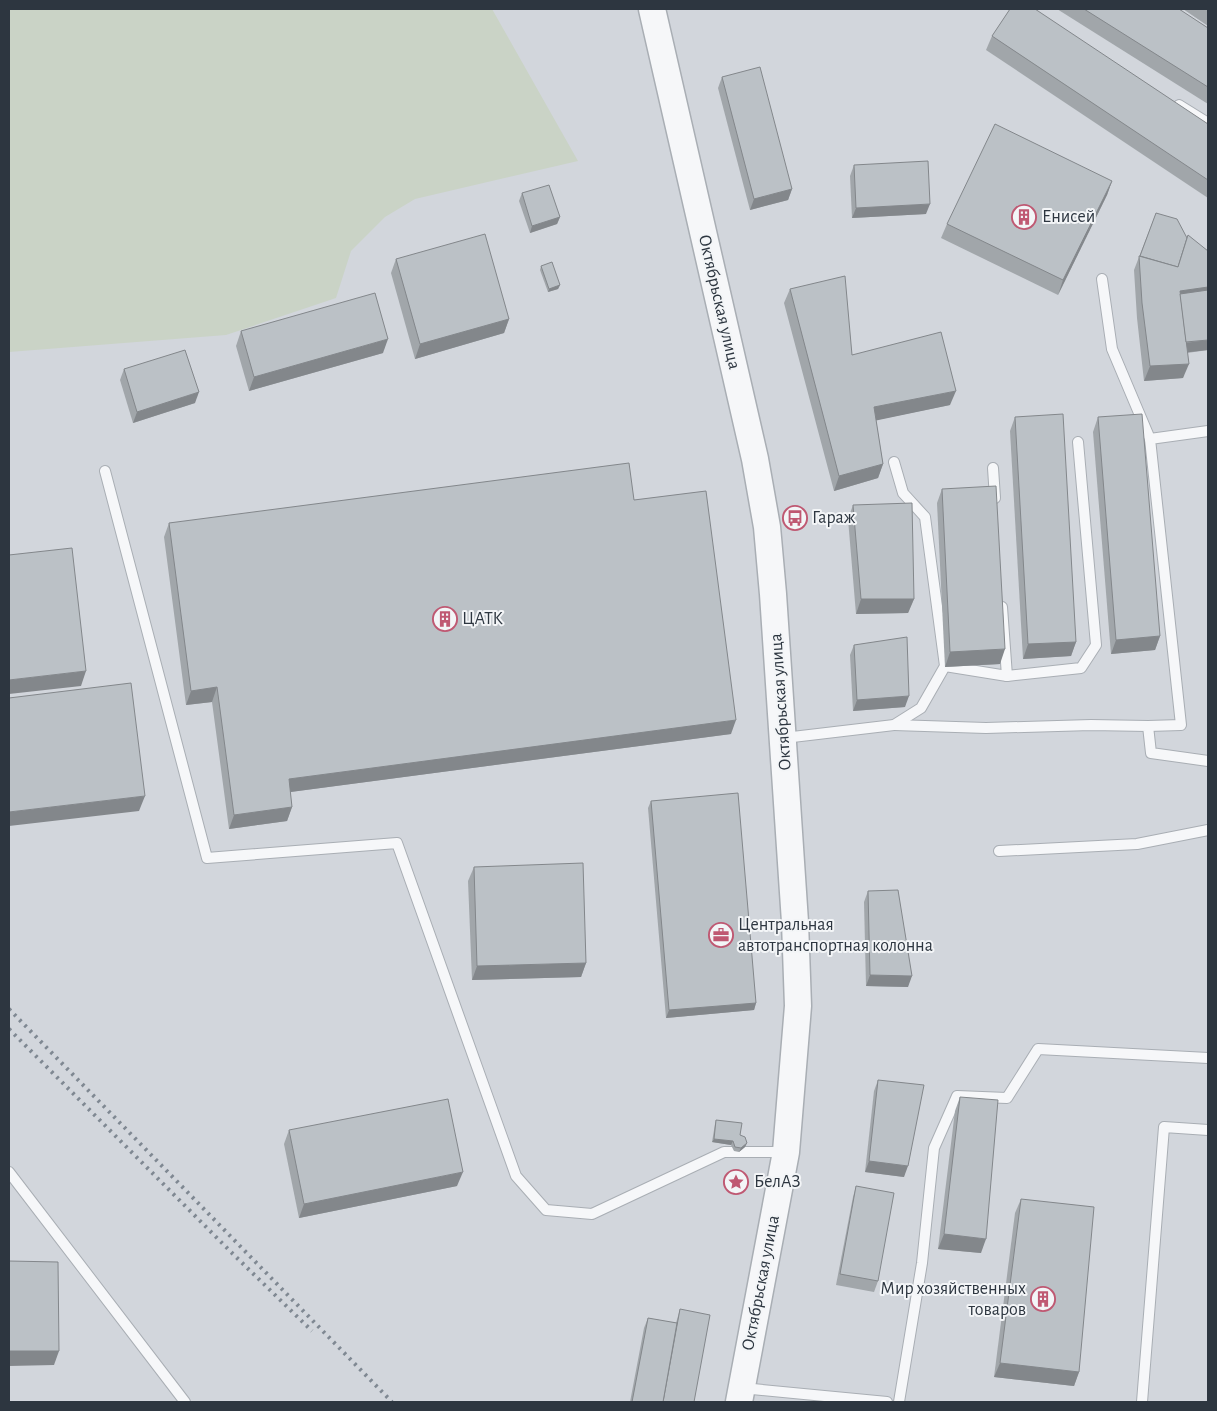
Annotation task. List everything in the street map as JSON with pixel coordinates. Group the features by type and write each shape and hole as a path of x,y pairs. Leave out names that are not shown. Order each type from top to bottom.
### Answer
{"street":[{"name":"Октябрьская улица","path":"652,9 754,458 767,527 784,738 798,1006 786,1152 740,1395"}],"lane":[{"path":"1174,102 1208,123"},
{"path":"784,738 894,725 986,728 1181,725 1150,439 1112,349 1102,279"},
{"path":"1150,439 1208,431"},
{"path":"945,666 1007,676 1081,668 1096,645 1078,442"},
{"path":"894,462 903,492 926,517 945,666 920,708 894,725"},
{"path":"992,468 995,508"},
{"path":"105,471 207,858 398,843 516,1176 546,1210 592,1214 724,1152 786,1152"},
{"path":"1002,597 1007,676"},
{"path":"1148,726 1151,753 1208,761"},
{"path":"999,851 1137,844 1208,830"},
{"path":"900,1402 922,1263 934,1148 957,1096 1007,1098 1038,1049 1208,1058"},
{"path":"1142,1402 1164,1127 1208,1130"},
{"path":"9,1172 185,1402"},
{"path":"740,1395 887,1402"}],"shaded area":[{"path":"9,9 1208,9 1208,1402 9,1402"},
{"path":"9,9 492,9 578,161 415,199 385,217 351,251 336,298 226,335 9,352"}],"building":[{"path":"1010,9 1035,9 1208,124 1208,180 992,36"},
{"path":"1084,9 1179,9 1208,28 1208,87"},
{"path":"760,67 792,189 754,199 722,77"},
{"name":"Енисей","path":"995,124 1112,181 1063,280 947,224"},
{"path":"928,161 930,204 856,208 854,165"},
{"path":"549,185 560,217 532,226 522,193"},
{"path":"1156,213 1177,219 1187,238 1178,267 1140,256"},
{"path":"485,234 509,319 420,344 396,259"},
{"path":"1188,235 1208,251 1208,287 1180,291 1189,364 1150,366 1142,303 1139,256 1178,267"},
{"path":"552,262 560,285 549,289 541,266"},
{"path":"845,276 852,355 941,332 956,391 874,407 883,464 839,476 790,289"},
{"path":"1208,290 1208,340 1186,342 1180,294"},
{"path":"375,293 388,339 254,377 241,331"},
{"path":"185,350 199,392 137,412 124,369"},
{"path":"1063,414 1076,642 1028,644 1015,417"},
{"path":"1142,414 1160,636 1116,640 1098,417"},
{"name":"ЦАТК","path":"629,463 634,500 706,491 736,720 289,779 292,807 234,815 217,687 191,691 169,523"},
{"path":"996,486 1005,649 950,652 942,489"},
{"path":"912,503 914,599 861,599 853,505"},
{"path":"72,548 86,671 9,680 9,555"},
{"path":"907,637 909,696 857,700 854,645"},
{"path":"131,683 145,796 9,812 9,698"},
{"path":"738,793 756,1003 669,1010 651,801"},
{"path":"583,863 586,963 477,966 474,867"},
{"path":"898,890 912,976 870,975 868,891"},
{"path":"878,1080 924,1085 908,1166 869,1161"},
{"path":"960,1097 998,1100 986,1239 944,1234"},
{"path":"448,1099 463,1172 304,1204 289,1130"},
{"path":"716,1120 742,1123 740,1135 745,1137 747,1143 741,1148 735,1147 733,1141 714,1139"},
{"path":"856,1186 894,1193 878,1281 840,1274"},
{"name":"Мир хозяйственных товаров","path":"1021,1199 1094,1207 1079,1372 1000,1363"},
{"path":"9,1261 58,1262 59,1351 9,1351"},
{"path":"680,1309 710,1315 694,1402 663,1402"},
{"path":"648,1318 677,1323 663,1402 632,1402"}],"railway":[{"path":"9,1009 392,1402"},
{"path":"9,1029 312,1331"}],"place":[{"name":"Енисей","path":"1024,217"},
{"name":"Гараж","path":"795,518"},
{"name":"ЦАТК","path":"445,619"},
{"name":"Центральная автотранспортная колонна","path":"721,935"},
{"name":"БелАЗ","path":"736,1182"},
{"name":"Мир хозяйственных товаров","path":"1043,1299"}]}
